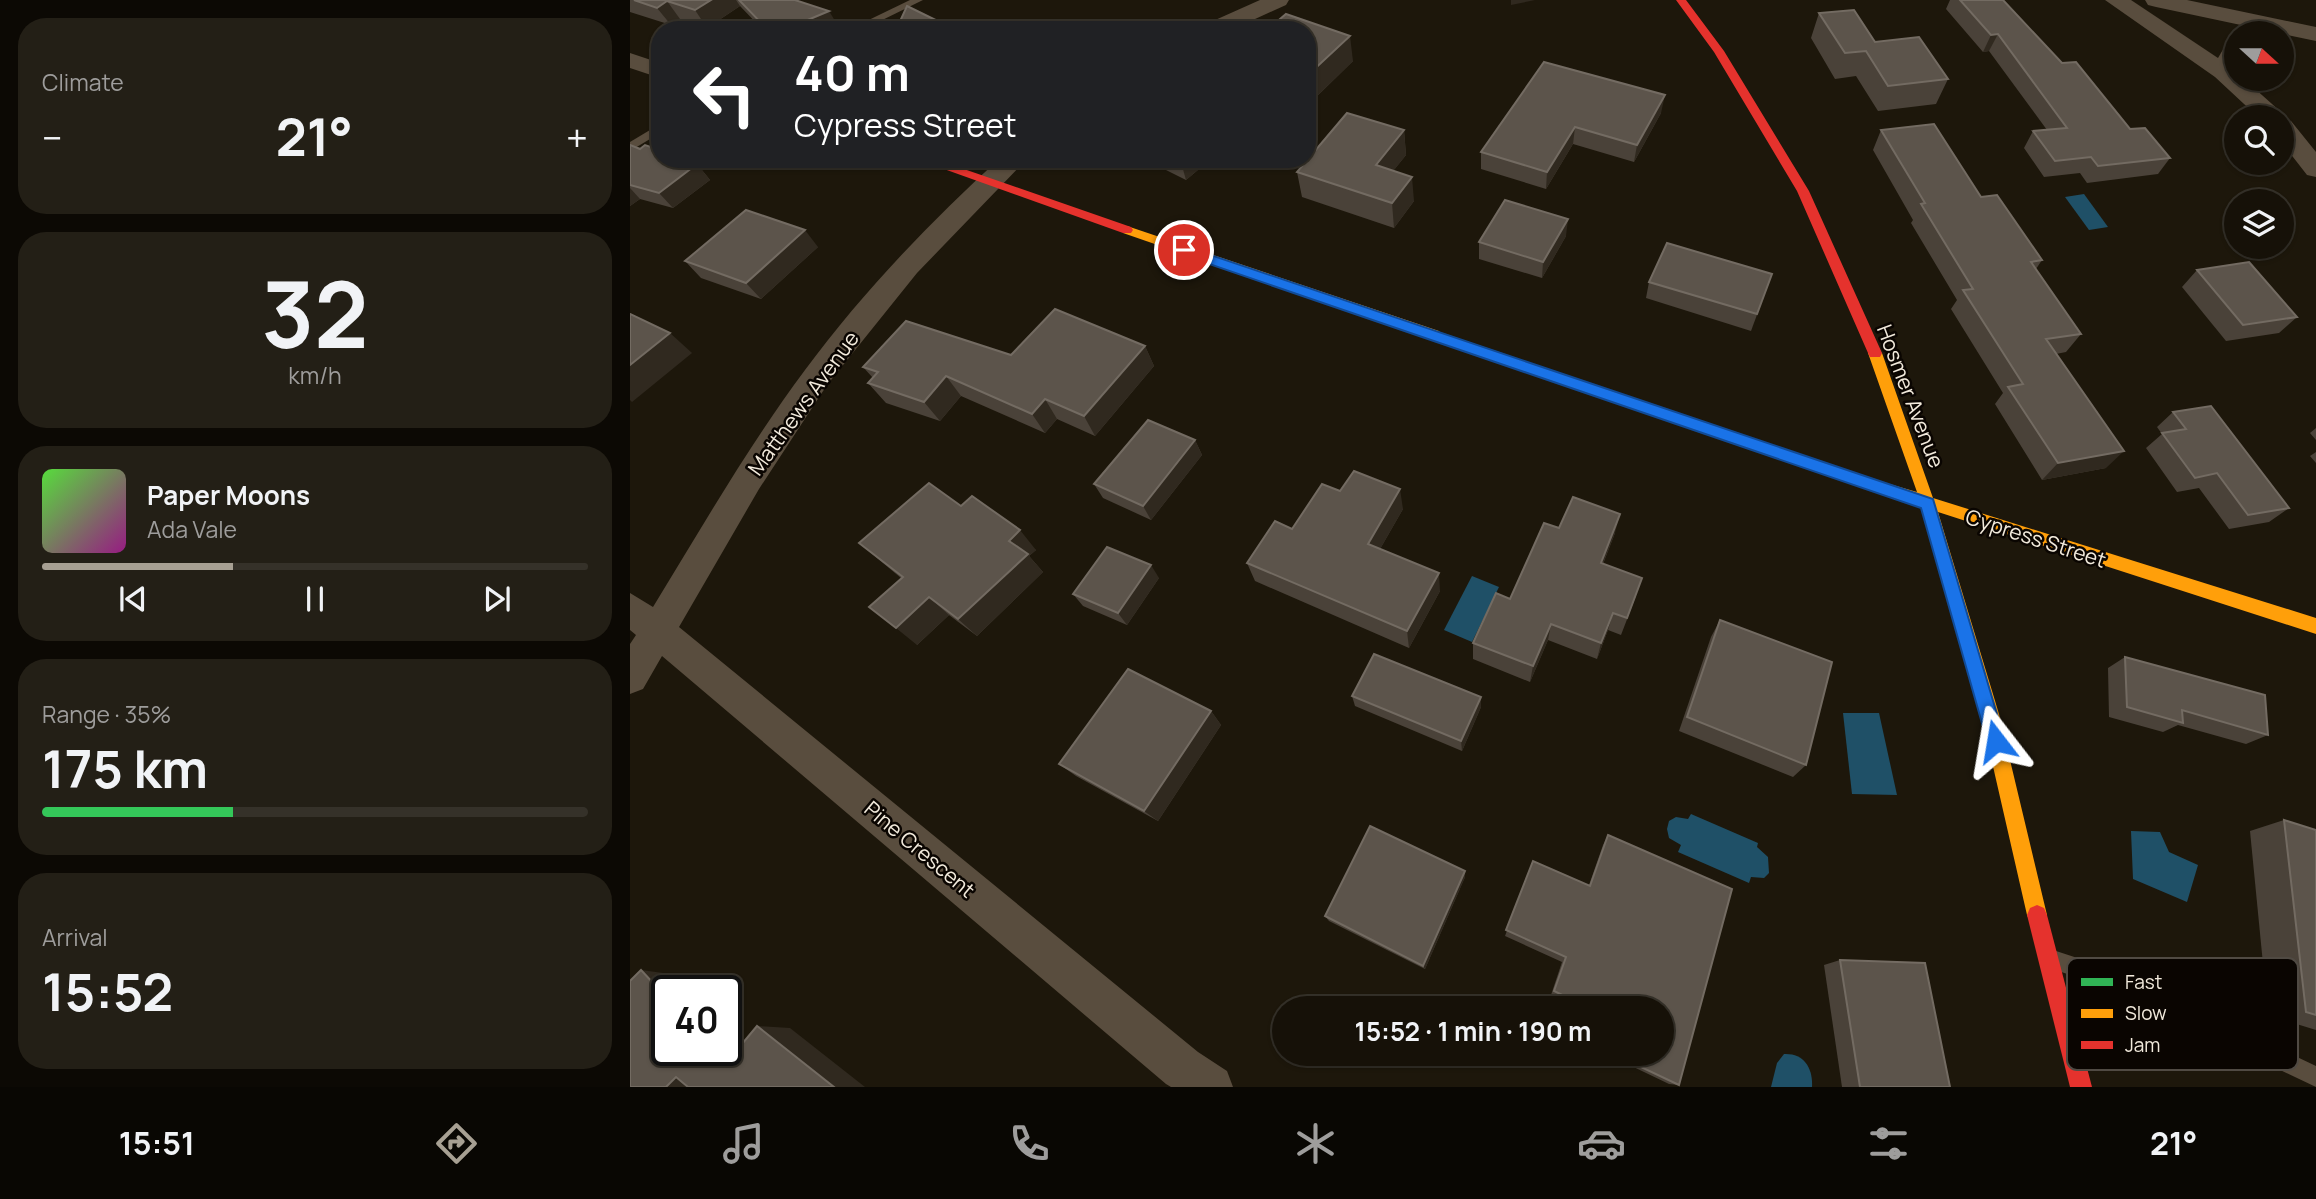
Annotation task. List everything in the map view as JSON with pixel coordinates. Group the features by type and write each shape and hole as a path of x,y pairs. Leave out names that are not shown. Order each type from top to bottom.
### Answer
{"street":[{"path":"1232,21 1278,0"},
{"name":"Hosmer Avenue","path":"1681,0 1719,51 1803,191 1880,365 1928,503 1990,714 2067,1034"},
{"path":"2116,0 2223,72 2259,105"},
{"path":"2155,0 2258,18 2316,34"},
{"path":"630,60 651,68"},
{"path":"2294,142 2316,169"},
{"name":"Cypress Street","path":"947,168 1928,503 2316,626"},
{"name":"Matthews Avenue","path":"630,677 644,620 748,480 816,377 907,266 1006,168"},
{"name":"Pine Crescent","path":"644,620 1182,1068 1211,1087"},
{"name":"Hosmer Avenue","path":"2077,1070 2081,1087"}],"lane":[{"path":"872,21 918,0"},
{"path":"630,147 651,134"},
{"path":"2047,958 2067,964"},
{"path":"2298,1068 2316,1077"}],"water":[{"path":"2084,194 2108,227 2089,230 2065,197"},
{"path":"1472,576 1499,587 1472,642 1444,630"},
{"path":"1843,713 1879,713 1897,795 1852,794"},
{"path":"1691,814 1758,843 1757,847 1768,857 1769,873 1764,878 1751,877 1749,883 1678,852 1681,845 1669,838 1669,821 1676,817 1688,819"},
{"path":"2131,831 2160,832 2169,852 2198,865 2187,902 2133,879"},
{"path":"1784,1054 1797,1056 1806,1063 1811,1074 1812,1087 1771,1087 1777,1063"}],"building":[{"path":"634,0 711,0 695,10 667,1 657,8"},
{"path":"739,0 795,0 829,11 805,21 759,21"},
{"path":"1960,0 2003,0 2062,63 2076,62 2130,129 2145,128 2170,158 2098,166 2091,157 2055,161 2033,131 2067,128 1998,34 1991,35"},
{"path":"907,6 938,21 900,21"},
{"path":"1854,10 1875,42 1919,37 1948,79 1888,86 1866,51 1845,53 1819,13"},
{"path":"1286,14 1306,21 1278,21"},
{"path":"1316,24 1350,36 1316,68"},
{"path":"1544,62 1665,95 1637,145 1575,127 1547,172 1481,152"},
{"path":"1347,113 1404,130 1376,165 1412,177 1392,203 1297,172 1300,168 1316,168 1316,150"},
{"path":"1934,124 1981,197 1997,195 2042,260 2031,262 2081,334 2046,339 2124,451 2058,463 2008,387 2023,384 1963,290 1973,289 1921,204 1925,203 1881,130"},
{"path":"630,145 640,149 645,145 651,147 651,168 692,168 659,193 630,185"},
{"path":"1505,200 1568,219 1543,262 1479,242"},
{"path":"746,210 805,230 746,283 685,261"},
{"path":"1667,243 1772,274 1757,314 1649,282"},
{"path":"2249,262 2297,317 2243,325 2197,270"},
{"path":"1055,309 1145,346 1084,416 1045,399 1032,414 946,376 924,402 868,383 878,372 863,367 906,321 1011,355"},
{"path":"630,314 670,333 630,365"},
{"path":"2211,406 2289,508 2248,515 2217,473 2195,478 2162,433 2186,429 2173,412"},
{"path":"1148,420 1195,440 1143,506 1094,484"},
{"path":"1354,471 1400,489 1368,544 1439,573 1407,631 1247,563 1275,521 1292,529 1322,484 1340,491"},
{"path":"929,483 961,506 972,496 1020,530 1009,541 1028,554 958,619 929,597 896,628 869,607 903,577 859,543"},
{"path":"1573,497 1620,514 1601,563 1642,578 1627,618 1613,613 1601,643 1551,624 1533,666 1473,643 1496,593 1510,599 1544,523 1559,528"},
{"path":"1107,547 1151,565 1118,613 1073,594"},
{"path":"1720,620 1832,662 1806,765 1687,717"},
{"path":"1374,654 1481,697 1461,741 1352,696"},
{"path":"2125,657 2265,695 2268,735 2182,710 2183,723 2127,707"},
{"path":"1128,669 1211,711 1144,811 1059,764"},
{"path":"2284,820 2316,830 2316,1015 2306,1012"},
{"path":"1370,826 1465,871 1423,966 1325,916"},
{"path":"1608,835 1732,889 1679,1085 1639,1066 1674,1066 1674,996 1564,996 1554,991 1566,957 1506,930 1533,861 1590,886"},
{"path":"1840,960 1925,963 1950,1087 1860,1087"},
{"path":"641,970 651,981 651,1066 742,1066 742,1044 757,1026 834,1087 688,1087 676,1077 666,1087 630,1087 630,981"}],"traffic: fast":[{"path":"1434,335 1879,487"}],"traffic: slow":[{"path":"1127,230 1434,335"},
{"path":"1875,353 1916,465 1990,714 2037,915"},
{"path":"1879,487 2316,626"}],"traffic: jam":[{"path":"1681,0 1719,51 1803,191 1875,353"},
{"path":"948,168 1127,230"},
{"path":"2037,915 2067,1032"},
{"path":"2077,1070 2081,1087"}],"route":[{"path":"1184,250 1928,503 1996,741"}]}
